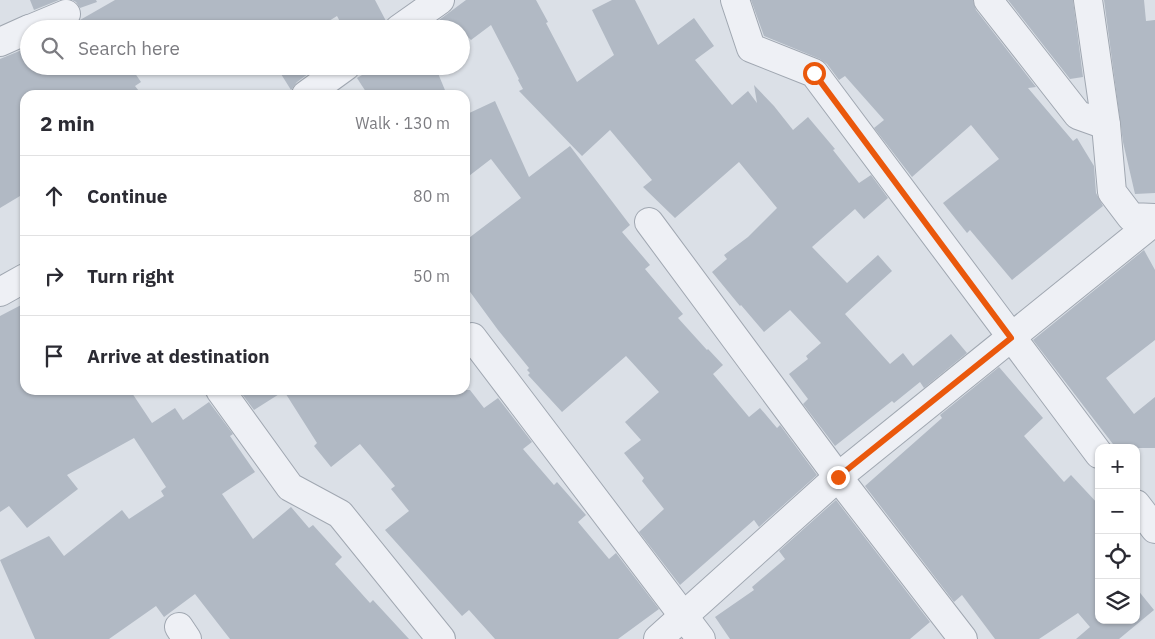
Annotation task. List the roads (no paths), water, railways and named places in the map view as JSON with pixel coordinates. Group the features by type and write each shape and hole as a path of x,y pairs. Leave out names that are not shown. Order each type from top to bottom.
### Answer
{"street":[{"path":"412,20 440,0"},
{"path":"735,0 751,48 814,73 1095,449"},
{"path":"988,0 1078,115 1106,125"},
{"path":"1088,0 1106,125 1112,192 1131,217 1155,220"},
{"path":"52,20 66,14"},
{"path":"0,42 20,33"},
{"path":"313,90 334,75"},
{"path":"658,639 838,477 1155,220"},
{"path":"649,222 838,477 963,639"},
{"path":"0,292 20,281"},
{"path":"472,336 701,639"},
{"path":"224,395 290,487 340,514 441,639"},
{"path":"1140,509 1155,529"}]}
